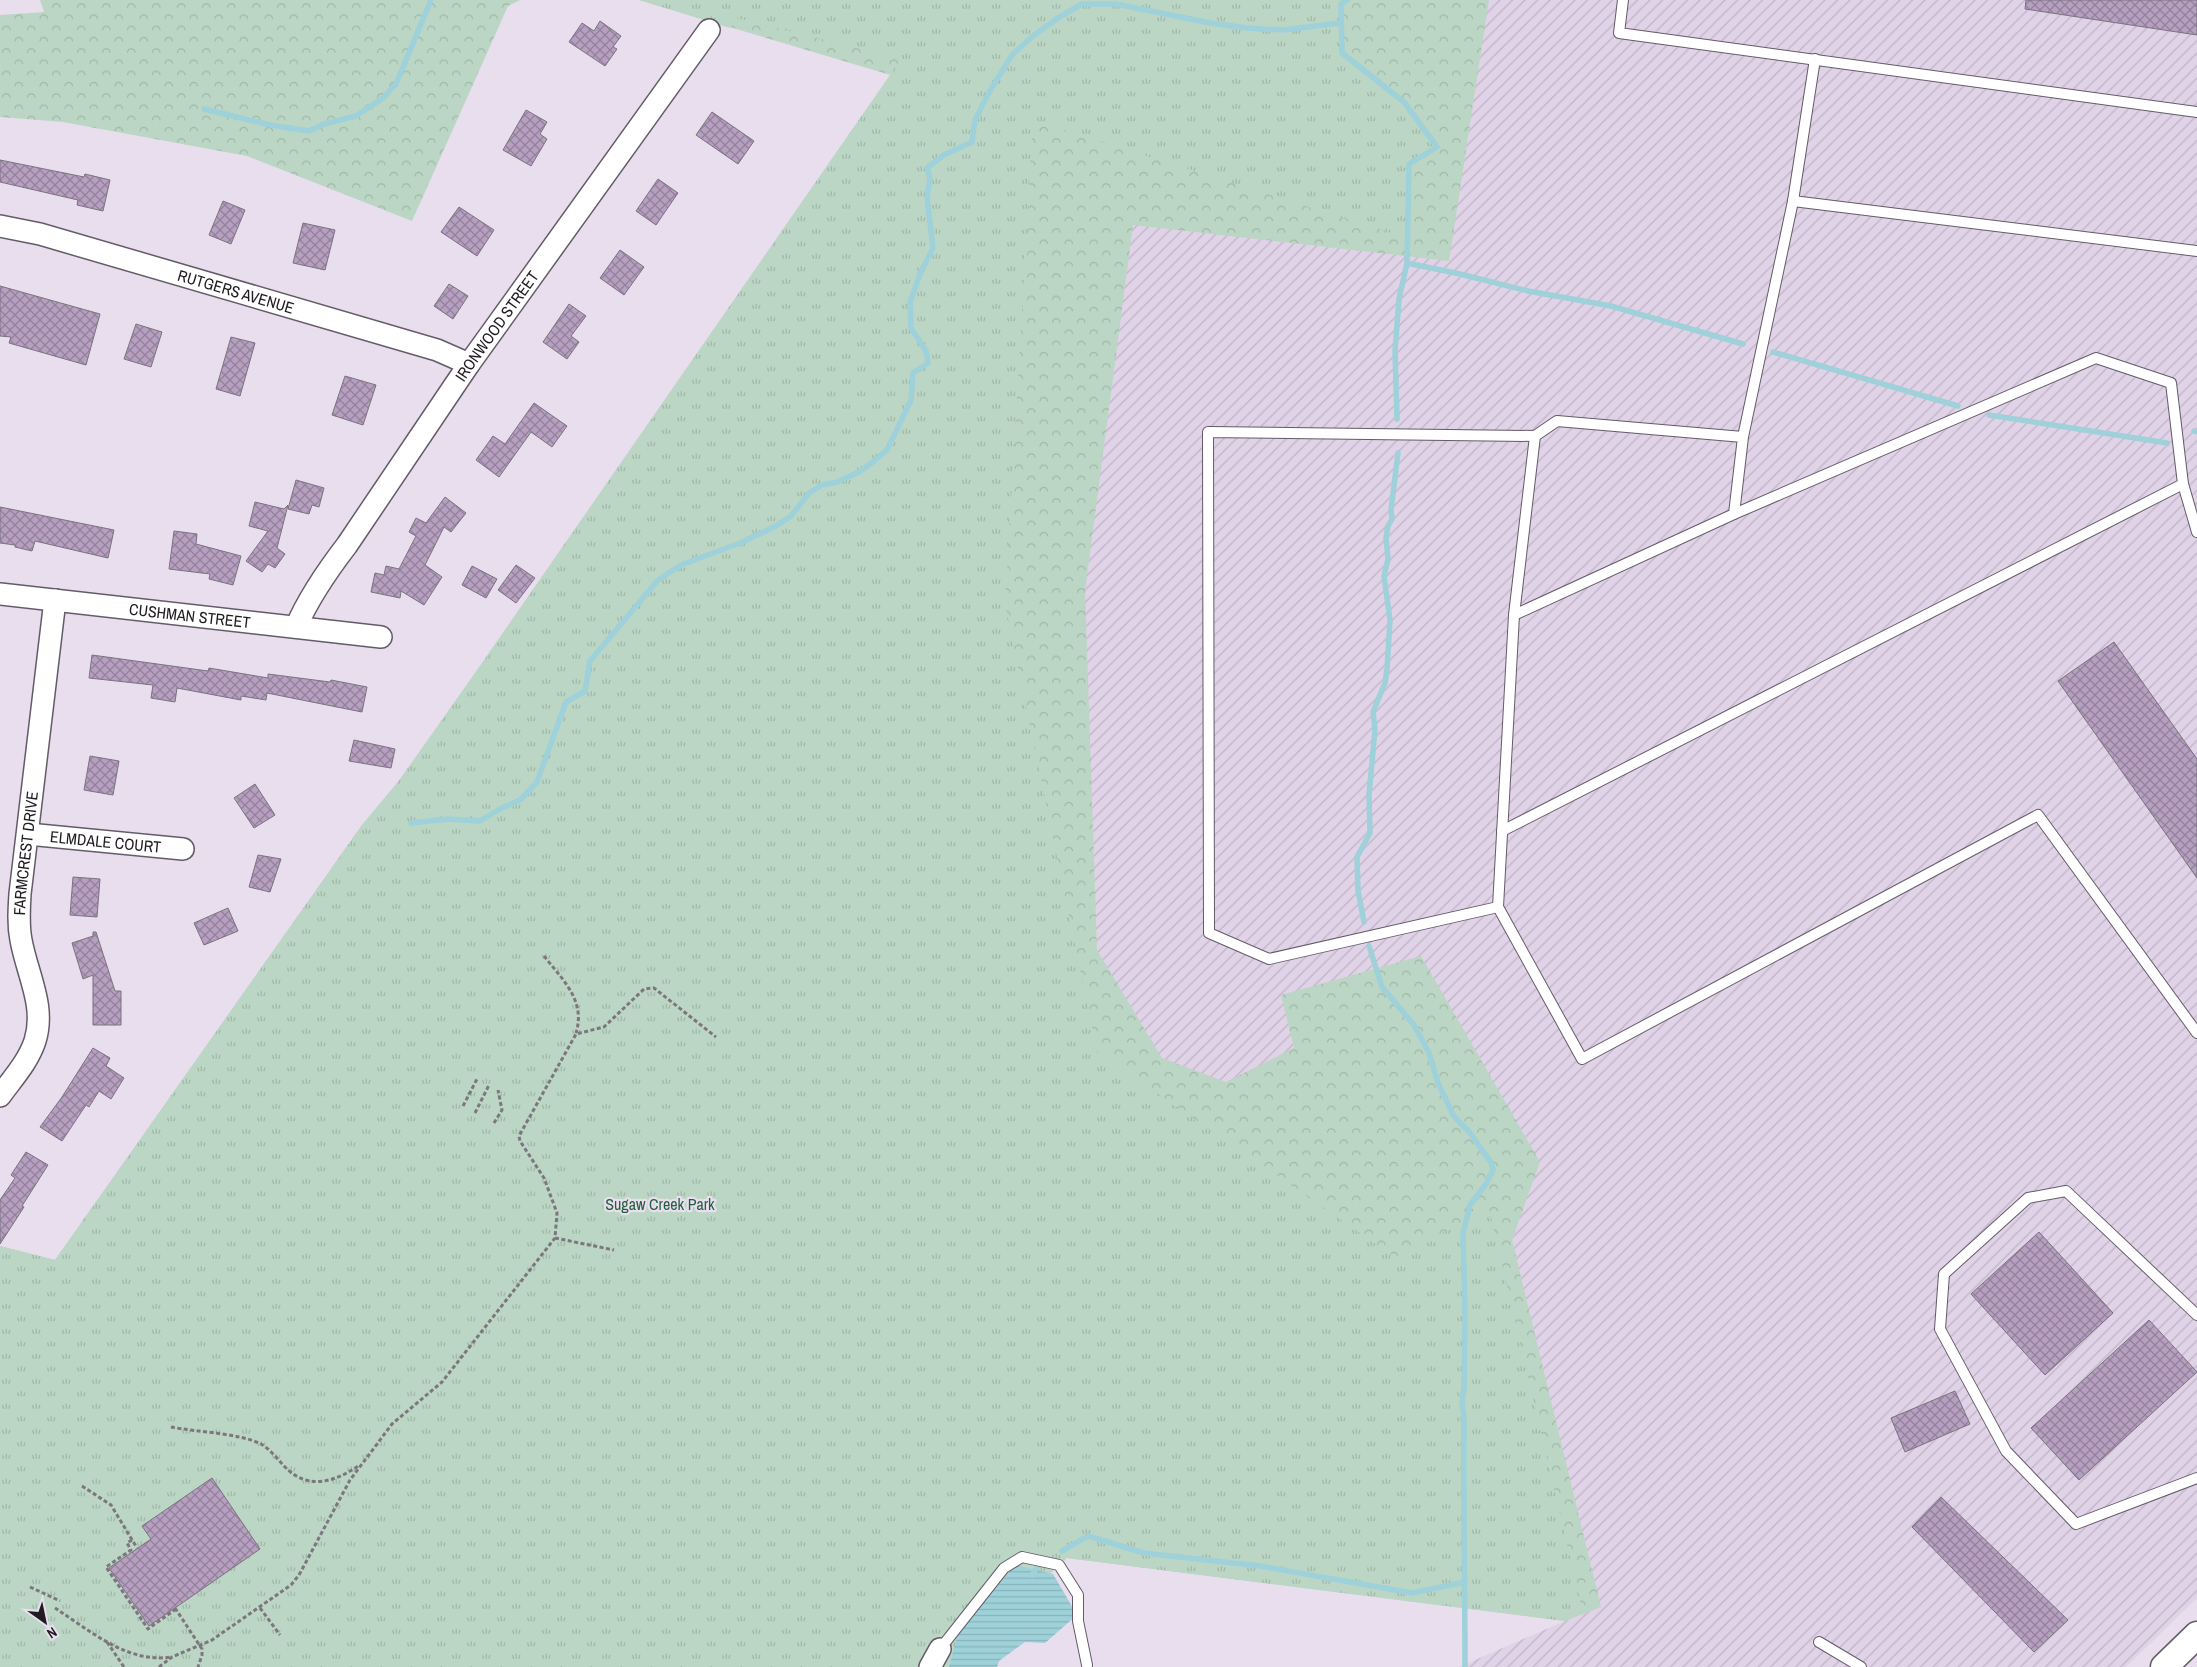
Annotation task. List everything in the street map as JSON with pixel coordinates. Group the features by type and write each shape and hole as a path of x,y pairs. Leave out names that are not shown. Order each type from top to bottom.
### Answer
{"street":[{"name":"IRONWOOD STREET","path":"296,627 304,609 328,571 468,364 709,30"},
{"name":"RUTGERS AVENUE","path":"0,226 40,234 437,350 468,364"},
{"name":"CUSHMAN STREET","path":"0,594 381,637"},
{"name":"FARMCREST DRIVE","path":"0,1096 27,1058 35,1040 39,1017 36,994 28,971 19,925 20,894 55,600"},
{"name":"ELMDALE COURT","path":"28,834 183,849"},
{"path":"2164,1667 2197,1635"}],"lane":[{"path":"1623,0 1619,33 2197,112"},
{"path":"1734,514 1743,437 1793,201 1815,59"},
{"path":"1793,201 2197,251"},
{"path":"1514,615 1734,514 2096,358 2171,383 2183,484 2197,532"},
{"path":"1498,908 1269,959 1209,933 1208,432 1535,436 1557,421 1743,437"},
{"path":"1535,436 1514,615 1498,908 1582,1059 2038,815 2197,1032"},
{"path":"1502,831 2183,484"},
{"path":"2197,1315 2066,1191 2028,1198 1944,1274 1940,1329 2006,1451 2076,1524 2197,1478"},
{"path":"935,1658 1004,1568 1022,1558 1058,1565 1078,1595 1078,1621 1087,1665"},
{"path":"1819,1642 1861,1667"}],"path":[{"path":"159,1667 172,1657 212,1640 260,1608 295,1580 350,1480 361,1464 392,1424 442,1382 555,1238 557,1213 544,1178 520,1141 519,1136 576,1034 580,1020 579,1008 569,988 544,956"},
{"path":"576,1034 604,1027 644,989 654,988 716,1037"},
{"path":"463,1106 477,1079"},
{"path":"475,1113 489,1085"},
{"path":"494,1123 502,1110 498,1090"},
{"path":"555,1238 614,1250"},
{"path":"171,1427 238,1437 261,1444 297,1477 308,1481 332,1479 348,1473 361,1464"},
{"path":"82,1486 111,1506 137,1548"},
{"path":"132,1540 127,1543 131,1550 106,1567 148,1629 175,1609 199,1646 202,1655 198,1667"},
{"path":"30,1587 60,1601"},
{"path":"55,1608 107,1642 150,1658 172,1657"},
{"path":"260,1608 280,1635"},
{"path":"107,1642 124,1667"}],"shaded area":[{"path":"1347,0 2197,0 2197,1598 2126,1667 1459,1667 1583,1613 1097,1052 1033,120"}],"green space":[{"path":"40,0 520,0 508,6 412,221 247,156 63,122 0,117 0,15 44,12"},
{"name":"Sugaw Creek Park","path":"639,0 1489,0 1449,261 1133,225 1085,591 1097,950 1162,1058 1226,1082 1294,1048 1281,995 1421,956 1540,1162 1512,1240 1601,1607 1565,1621 1067,1558 50,1317 0,1246 55,1260 362,825 398,782 904,79"},
{"name":"Sugaw Creek Park","path":"639,0 1347,0 1341,4 1342,53 1404,102 1437,147 1409,164 1407,238 1033,120 1005,604 1097,1052 1395,1257 1489,1209 1583,1613 1565,1621 1067,1558 951,1667 0,1667 0,1246 55,1260 362,825 398,782 477,670 901,59 737,18 730,28"}],"water":[{"path":"1015,1565 1053,1574 1077,1615 1045,1643 1025,1642 999,1661 997,1667 949,1667 958,1633"}],"building":[{"path":"2026,0 2197,0 2197,35 2025,9"},
{"path":"600,21 621,36 613,47 617,49 605,66 569,42 582,23 594,31"},
{"path":"526,110 547,122 540,134 547,139 531,166 503,150"},
{"path":"712,112 754,141 738,164 696,135"},
{"path":"0,160 84,177 85,174 110,180 103,211 77,205 78,200 0,182"},
{"path":"658,179 678,193 656,225 636,211"},
{"path":"223,201 245,210 231,244 209,235"},
{"path":"459,207 494,230 477,256 441,232"},
{"path":"303,223 335,230 325,270 293,263"},
{"path":"620,250 644,267 624,295 600,278"},
{"path":"449,284 468,296 453,319 434,306"},
{"path":"0,286 100,314 86,365 9,343 11,337 0,336"},
{"path":"569,304 586,316 571,336 579,342 567,359 543,342"},
{"path":"136,324 162,332 151,367 124,359"},
{"path":"231,337 255,343 240,396 216,389"},
{"path":"345,376 376,385 363,425 332,415"},
{"path":"534,403 567,426 552,447 531,432 499,477 476,460 493,436 505,444"},
{"path":"296,480 324,488 319,507 312,505 309,514 288,509"},
{"path":"445,497 466,513 451,532 444,527 425,565 442,577 424,605 401,591 400,598 371,592 375,573 384,575 386,566 399,569 416,536 409,532 416,518 426,523"},
{"path":"255,502 284,509 288,505 277,548 285,554 275,568 268,564 262,572 246,561 268,531 249,526"},
{"path":"0,507 114,530 108,558 35,541 32,551 15,547 15,545 0,543"},
{"path":"174,531 197,534 196,544 241,556 233,585 209,579 210,574 169,569"},
{"path":"516,565 535,578 516,603 498,590"},
{"path":"472,566 497,579 486,598 462,585"},
{"path":"2114,642 2197,759 2197,878 2058,681"},
{"path":"92,655 208,671 209,668 268,678 268,674 330,682 331,680 367,687 362,712 267,693 266,700 241,696 241,700 177,688 175,702 151,698 153,685 89,678"},
{"path":"354,740 395,749 391,768 349,761"},
{"path":"90,756 119,761 113,795 84,790"},
{"path":"255,784 275,815 254,828 234,798"},
{"path":"258,855 281,859 270,892 249,887"},
{"path":"73,877 100,879 97,917 70,915"},
{"path":"228,908 238,931 204,945 194,923"},
{"path":"93,932 96,932 115,991 121,991 121,1025 93,1025 93,975 83,979 72,943 93,936"},
{"path":"93,1048 110,1058 106,1066 124,1078 111,1099 99,1091 89,1107 86,1105 62,1141 40,1127 62,1097"},
{"path":"26,1152 48,1165 0,1244 0,1200 15,1178 11,1175"},
{"path":"2039,1232 2113,1313 2045,1375 1971,1294"},
{"path":"2149,1320 2197,1372 2079,1480 2031,1428"},
{"path":"1955,1391 1970,1424 1905,1452 1891,1418"},
{"path":"212,1478 260,1549 149,1626 109,1568 151,1539 142,1526"},
{"path":"1941,1497 2068,1620 2034,1652 1912,1527"}],"waterway":[{"path":"204,109 270,125 309,131 324,124 356,116 383,98 396,84 431,0"},
{"path":"1347,0 1341,4 1342,53 1404,102 1437,147 1409,164 1407,263 1399,299 1395,351 1397,419"},
{"path":"411,823 448,819 480,821 520,800 537,782 566,702 585,691 590,661 658,580 681,565 740,543 776,526 791,516 809,493 822,485 837,482 859,472 887,450 911,400 913,373 928,363 926,351 911,328 910,302 920,274 933,248 927,197 930,179 927,168 944,155 972,142 975,120 988,94 1012,55 1033,36 1082,4 1116,4 1210,23 1247,28 1283,30 1340,23"},
{"path":"1407,263 1528,291 1611,306 1743,344"},
{"path":"1773,352 1958,406"},
{"path":"1989,415 2167,443"},
{"path":"1364,922 1358,891 1357,857 1370,833 1369,795 1375,729 1373,712 1385,683 1387,669 1390,620 1384,576 1388,559 1386,538 1388,526 1392,519 1391,510 1398,453"},
{"path":"1369,946 1382,987 1414,1025 1429,1053 1438,1083 1453,1115 1470,1133 1492,1164 1493,1170 1486,1184 1470,1205 1463,1233 1465,1314 1462,1403 1464,1416 1465,1667"},
{"path":"1062,1551 1088,1536 1144,1553 1260,1566 1412,1593 1465,1582"},
{"path":"1032,1575 1038,1566"}]}
